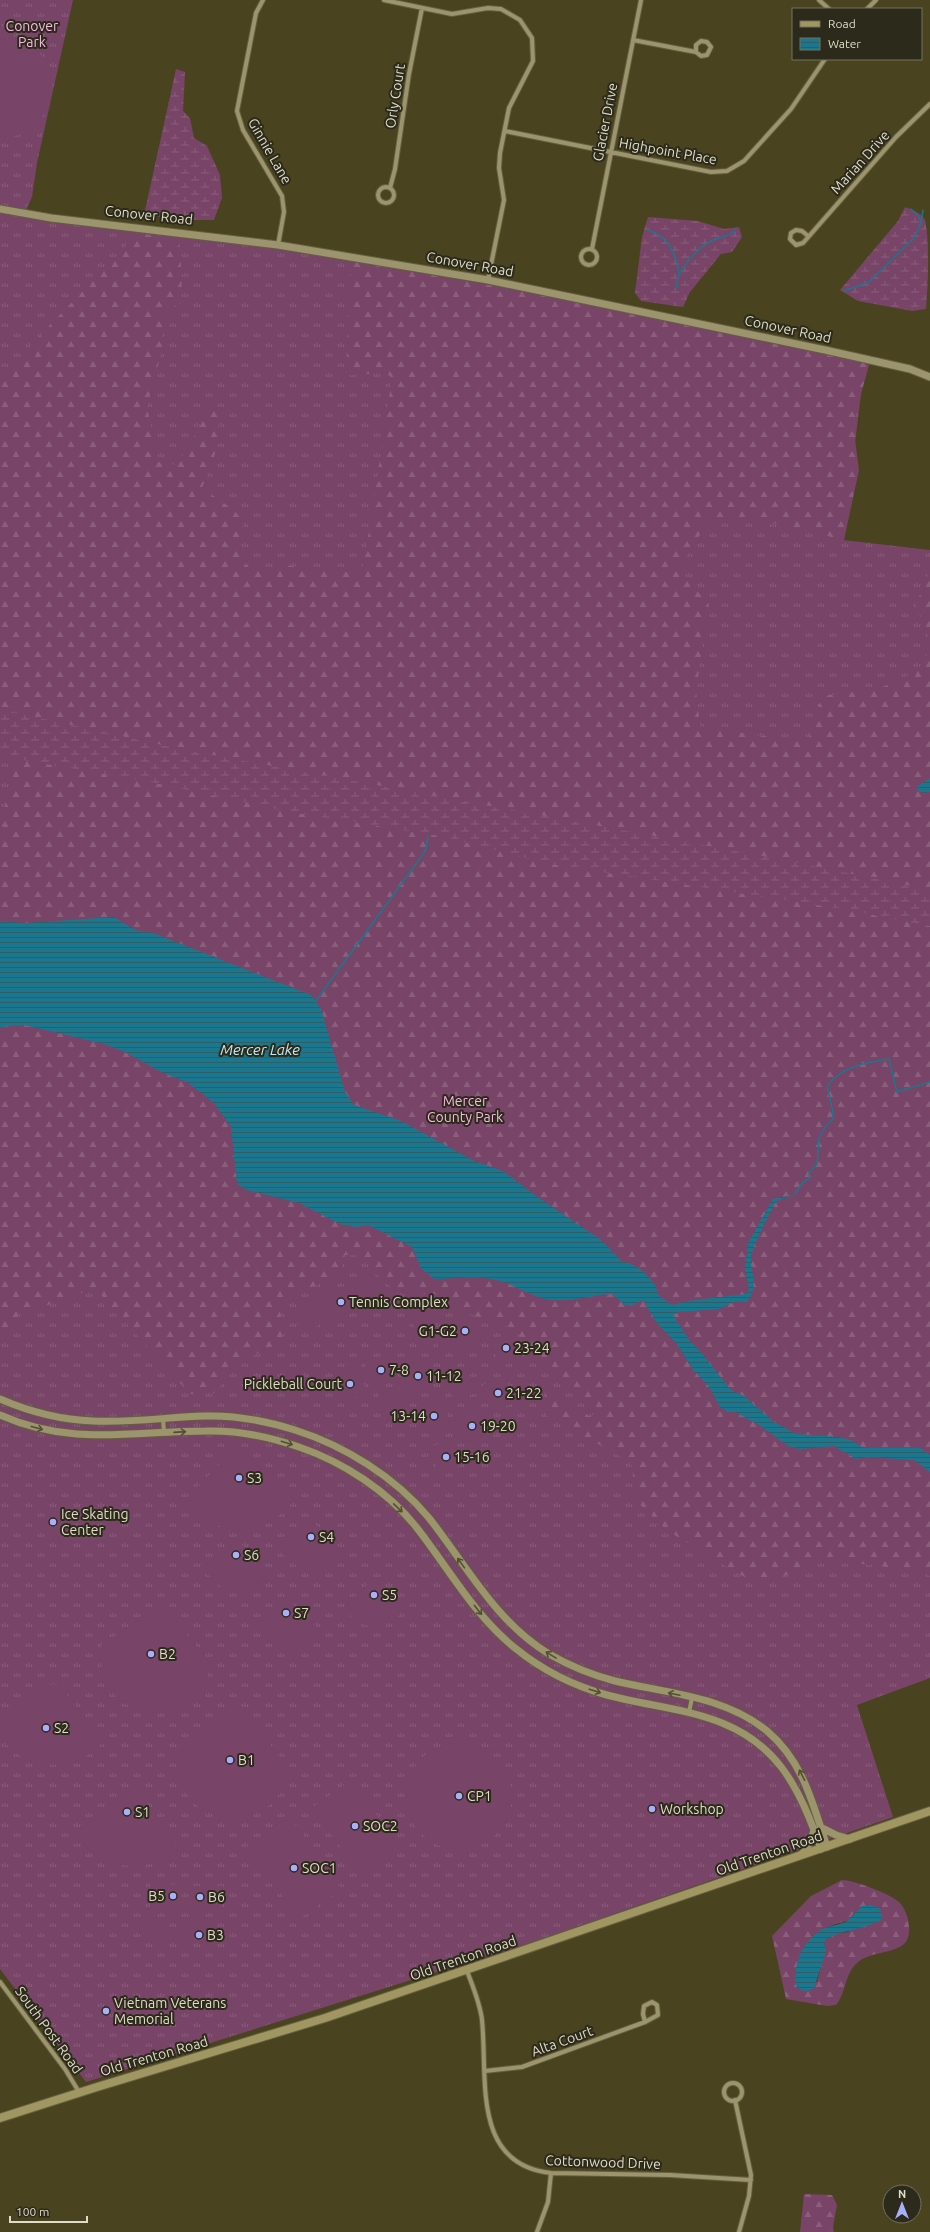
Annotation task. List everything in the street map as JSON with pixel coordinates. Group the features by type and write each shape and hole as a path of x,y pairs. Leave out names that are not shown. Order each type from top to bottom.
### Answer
{"main road":[{"name":"Old Trenton Road","path":"0,2118 79,2092 318,2020 467,1971 930,1811"}],"street":[{"name":"Ginnie Lane","path":"263,0 256,13 237,111 243,130 282,196 284,212 278,245"},
{"path":"384,0 452,14 495,8 514,15 525,25 534,47 533,61 513,99 499,160 504,200 488,280"},
{"name":"Glacier Drive","path":"592,249 641,0"},
{"path":"819,0 828,8"},
{"path":"868,8 876,0"},
{"name":"Orly Court","path":"390,188 395,169 409,74 422,8"},
{"path":"633,40 696,52"},
{"name":"Highpoint Place","path":"505,131 711,172 733,168 744,161 791,109 824,60"},
{"name":"Marian Drive","path":"808,236 802,231 796,230 791,233 790,239 793,244 800,244 808,236 896,137 930,104"},
{"name":"Orly Court","path":"384,187 390,188 394,193 393,200 389,203 382,202 378,198 378,192 384,187"},
{"name":"Conover Road","path":"0,209 51,218 278,245 488,280 834,352 910,369 930,377"},
{"path":"0,1399 32,1411 72,1419 113,1421 206,1416 242,1418 297,1430 335,1446 376,1471 418,1507 490,1603 513,1627 539,1647 564,1662 595,1675 712,1702 738,1712 759,1725 780,1743 803,1776 824,1848"},
{"path":"0,1415 39,1429 76,1435 113,1437 206,1431 249,1434 290,1444 333,1462 367,1482 406,1516 478,1612 503,1638 530,1659 561,1677 593,1691 706,1716 730,1725 752,1738 767,1751 790,1780 817,1828 850,1839"},
{"path":"163,1418 164,1433"},
{"path":"689,1712 692,1698"},
{"path":"800,1856 810,1843 817,1828"},
{"name":"Cottonwood Drive","path":"467,1971 482,2019 488,2118 498,2143 510,2157 525,2167 551,2173 670,2175 751,2180"},
{"name":"South Post Road","path":"0,1982 65,2068 79,2092"},
{"name":"Alta Court","path":"485,2071 522,2067 645,2022 658,2015 657,2005 652,2002 644,2006 643,2014 645,2022"},
{"path":"734,2083 740,2086 742,2092 740,2097 735,2100 728,2098 725,2094 727,2086 734,2083"},
{"path":"735,2100 750,2167 751,2180 739,2232"},
{"path":"537,2232 548,2202 551,2173"}],"green space":[{"name":"Conover Park","path":"0,0 73,0 37,163 32,197 26,210 0,205"},
{"path":"10,39 31,47 43,57 51,69 53,82 43,117 38,123 27,132 19,135 0,137 0,40"},
{"path":"176,69 185,72 183,111 190,118 194,138 207,146 220,175 222,198 214,220 183,220 144,215"},
{"path":"905,207 919,214 925,220 927,229 928,276 926,309 912,311 858,301 840,290 898,221"},
{"name":"Mercer County Park","path":"0,211 26,217 282,248 436,275 865,362 843,540 930,550 930,1678 857,1705 893,1817 542,1939 86,2082 0,1969"},
{"path":"648,217 698,221 724,229 739,227 742,237 732,252 721,254 690,292 683,307 641,301 635,293 642,237"},
{"path":"134,233 179,238 182,280 180,304 170,308 162,329 162,350 147,407 159,462 175,465 189,447 208,409 217,408 219,430 218,440 211,467 202,488 234,510 243,521 240,558 253,572 275,566 300,566 330,573 358,571 364,564 392,378 386,373 350,375 346,372 351,261 632,309 870,361 853,424 859,470 844,540 766,521 711,517 678,570 709,604 696,691 700,726 807,743 822,696 878,689 916,672 930,650 930,890 779,859 179,749 0,709 0,377 125,247"},
{"path":"930,568 930,640 916,605"},
{"path":"0,709 179,749 779,859 930,890 930,926 843,909 544,863 445,837 279,810 151,782 0,756"},
{"path":"18,759 151,782 279,810 445,837 544,863 843,909 930,926 930,1576 920,1571 836,1561 809,1562 772,1583 751,1581 668,1531 637,1502 631,1462 547,1416 545,1389 591,1417 598,1409 510,1327 460,1311 427,1289 396,1291 377,1275 362,1255 345,1255 341,1272 317,1285 283,1297 280,1311 282,1341 242,1361 214,1393 190,1394 95,1288 31,1311 21,1310 0,1346 0,1304 3,1298 0,1294 0,1027 24,1025 104,1044 125,1052 163,1073 187,1082 214,1103 231,1127 237,1184 247,1190 299,1203 340,1224 356,1227 368,1225 412,1247 421,1268 446,1279 461,1277 491,1279 508,1283 536,1296 551,1300 612,1294 619,1301 631,1306 643,1300 631,1264 621,1261 601,1240 536,1196 503,1171 474,1161 401,1121 354,1105 345,1092 321,1009 293,987 153,933 135,930 114,917 26,923 0,921 0,883 4,814 12,774"},
{"name":"Tennis Complex","path":"374,1274 384,1298 307,1330 297,1305"},
{"path":"430,1292 441,1321 416,1331 404,1303"},
{"name":"G1-G2","path":"469,1315 473,1317 482,1338 480,1341 461,1348 458,1347 449,1326 451,1322"},
{"path":"443,1332 451,1352 442,1355 434,1336"},
{"name":"23-24","path":"511,1332 514,1333 523,1355 522,1358 502,1366 499,1365 491,1343 492,1340"},
{"name":"7-8","path":"386,1354 389,1355 398,1377 397,1380 377,1388 374,1386 365,1364 366,1362"},
{"name":"11-12","path":"421,1359 425,1360 434,1382 432,1385 413,1393 410,1391 402,1370 403,1367"},
{"name":"Pickleball Court","path":"354,1366 357,1367 366,1389 365,1392 346,1400 343,1399 334,1377 335,1374"},
{"path":"464,1367 467,1368 476,1390 475,1393 455,1400 453,1399 444,1377 445,1375"},
{"name":"21-22","path":"503,1377 505,1378 514,1400 513,1403 494,1411 491,1410 482,1387 483,1385"},
{"path":"398,1386 402,1388 411,1409 409,1412 390,1420 387,1419 378,1397 380,1394"},
{"name":"13-14","path":"438,1399 441,1400 450,1422 449,1425 429,1433 426,1432 417,1409 419,1406"},
{"name":"19-20","path":"476,1408 479,1409 488,1431 486,1434 467,1442 464,1441 455,1419 457,1416"},
{"name":"15-16","path":"450,1439 453,1441 462,1462 460,1465 441,1473 438,1472 429,1450 431,1447"},
{"name":"S3","path":"233,1452 241,1452 247,1456 294,1500 268,1523 254,1528 240,1530 225,1528 211,1523 183,1503 227,1456"},
{"name":"S4","path":"310,1518 314,1519 314,1523 342,1552 326,1567 311,1571 296,1565 280,1551"},
{"name":"S6","path":"235,1539 241,1540 241,1544 269,1572 261,1580 252,1585 243,1589 234,1590 226,1589 218,1585 210,1577 204,1567 234,1543"},
{"name":"S5","path":"370,1578 376,1578 377,1583 405,1608 390,1622 382,1626 374,1627 359,1622 343,1608 369,1583"},
{"name":"S7","path":"285,1597 291,1597 291,1602 319,1629 310,1641 294,1647 279,1646 262,1638 256,1624 284,1602"},
{"name":"B2","path":"158,1606 164,1607 210,1663 205,1682 196,1695 185,1705 171,1711 156,1712 141,1710 127,1705 115,1695 104,1678 101,1646"},
{"name":"S2","path":"52,1684 60,1686 103,1742 87,1756 70,1763 44,1764 30,1760 19,1755 9,1747 2,1736 0,1724"},
{"name":"B1","path":"236,1709 245,1711 288,1768 280,1792 265,1808 253,1814 240,1817 226,1817 213,1814 201,1808 191,1799 181,1778 179,1769 179,1751"},
{"name":"CP1","path":"459,1743 479,1747 497,1758 508,1776 512,1796 508,1816 497,1834 479,1845 459,1849 439,1845 421,1834 410,1816 406,1796 410,1776 421,1758 439,1747"},
{"name":"SOC2","path":"351,1780 398,1844 359,1873 312,1808"},
{"name":"S1","path":"130,1789 138,1790 179,1850 151,1864 137,1866 123,1865 110,1862 97,1855 85,1846 74,1834"},
{"name":"SOC1","path":"289,1816 341,1889 299,1919 247,1846"},
{"path":"842,1880 854,1882 872,1888 895,1899 905,1911 909,1923 909,1935 904,1944 892,1950 867,1957 852,1968 842,1995 836,2005 827,2006 786,1999 772,1936 811,1896","holes":["855,1912 849,1932 835,1934 824,1941 825,1951 817,1982 796,1986 798,1960 830,1926 849,1920"]},
{"path":"151,1884 182,1885 181,1908 150,1907"},
{"path":"192,1886 223,1886 222,1910 192,1909"},
{"path":"141,1917 166,1918 165,1930 154,1930 165,1931 164,1943 140,1941"},
{"path":"176,1918 207,1919 207,1942 176,1941"},
{"path":"804,2194 832,2195 837,2205 833,2227 834,2232 800,2232"}],"water":[{"path":"930,778 930,792 922,793 918,790 918,786"},
{"name":"Mercer Lake","path":"114,917 135,930 153,933 311,995 321,1009 345,1092 354,1105 401,1121 474,1161 503,1171 536,1196 601,1240 621,1261 631,1264 643,1271 654,1283 659,1296 672,1305 687,1301 746,1294 749,1289 745,1270 748,1243 773,1199 796,1194 777,1201 758,1238 751,1257 754,1285 751,1296 747,1302 736,1301 719,1309 679,1312 673,1315 689,1340 699,1350 731,1390 744,1396 774,1422 796,1434 838,1437 851,1440 862,1447 920,1448 930,1455 930,1472 914,1460 867,1457 856,1459 834,1446 800,1449 788,1446 759,1425 735,1412 728,1412 720,1407 709,1387 694,1371 676,1343 656,1322 643,1300 631,1306 625,1305 612,1294 567,1300 552,1300 544,1299 507,1283 491,1279 470,1277 434,1279 421,1268 412,1247 368,1225 356,1227 340,1224 299,1203 247,1190 237,1184 231,1127 214,1103 187,1082 163,1073 125,1052 104,1044 24,1025 0,1027 0,921 26,923"},
{"path":"871,1905 879,1908 882,1914 881,1920 867,1926 841,1933 824,1942 826,1951 814,1988 805,1991 796,1986 796,1970 800,1955 804,1947 814,1935 824,1928 847,1921 862,1906"}],"waterway":[{"path":"844,291 869,282 914,238 921,223 919,217 911,209"},
{"path":"921,222 923,210"},
{"path":"677,288 679,275 688,261 706,244 731,234 735,229"},
{"path":"648,230 661,237 670,246 679,273"},
{"path":"315,1002 421,857 426,849 428,836"},
{"path":"795,1194 803,1182 810,1178 809,1173 817,1164 819,1139 823,1130 833,1119 833,1112 827,1086 839,1074 855,1066 889,1059 897,1092 930,1082"}],"place":[{"name":"Tennis Complex","path":"341,1302"},
{"name":"G1-G2","path":"465,1331"},
{"name":"23-24","path":"506,1348"},
{"name":"7-8","path":"381,1370"},
{"name":"11-12","path":"418,1376"},
{"name":"Pickleball Court","path":"350,1384"},
{"name":"21-22","path":"498,1393"},
{"name":"13-14","path":"434,1416"},
{"name":"19-20","path":"472,1426"},
{"name":"15-16","path":"446,1457"},
{"name":"S3","path":"239,1478"},
{"name":"Ice Skating Center","path":"53,1522"},
{"name":"S4","path":"311,1537"},
{"name":"S6","path":"236,1555"},
{"name":"S5","path":"374,1595"},
{"name":"S7","path":"286,1613"},
{"name":"B2","path":"151,1654"},
{"name":"S2","path":"46,1728"},
{"name":"B1","path":"230,1760"},
{"name":"CP1","path":"459,1796"},
{"name":"Workshop","path":"652,1809"},
{"name":"S1","path":"127,1812"},
{"name":"SOC2","path":"355,1826"},
{"name":"SOC1","path":"294,1868"},
{"name":"B5","path":"173,1896"},
{"name":"B6","path":"200,1897"},
{"name":"B3","path":"199,1935"},
{"name":"Vietnam Veterans Memorial","path":"106,2011"}]}
